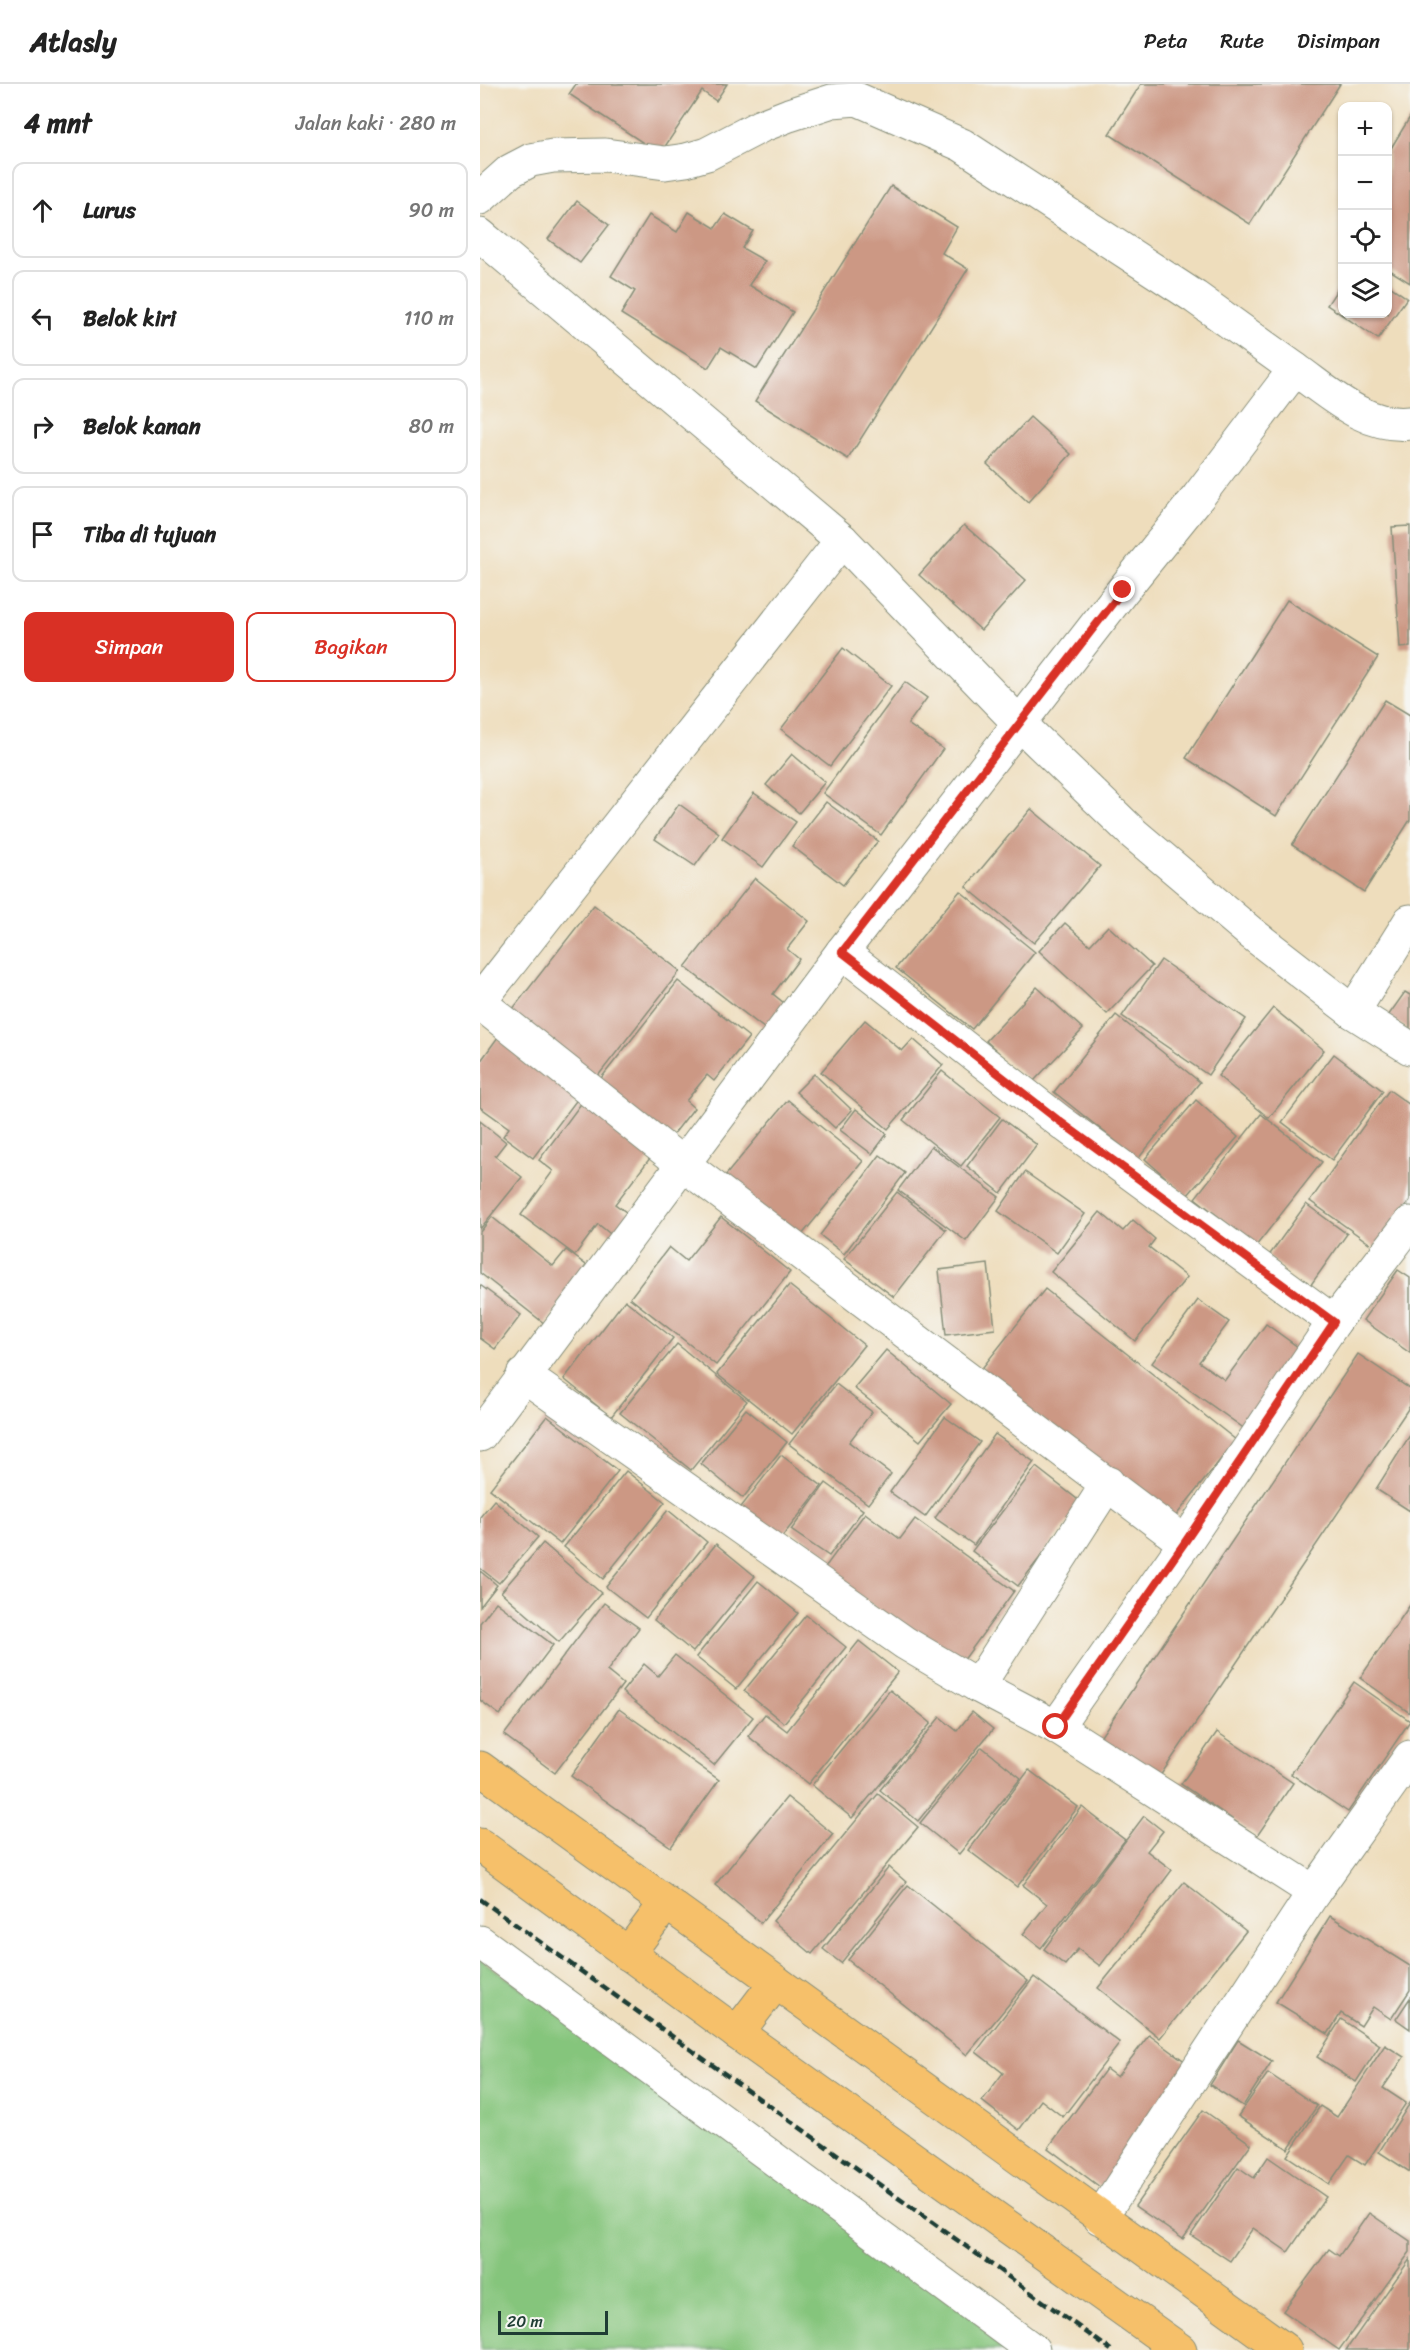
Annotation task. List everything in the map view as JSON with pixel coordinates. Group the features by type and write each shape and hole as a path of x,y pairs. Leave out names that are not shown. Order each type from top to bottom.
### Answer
{"highway":[{"path":"480,1768 1285,2350"},
{"path":"480,1845 737,2033 1180,2350"},
{"path":"628,1954 666,1903"},
{"path":"737,2033 776,1982"}],"street":[{"path":"480,198 492,184 531,160 553,156 605,155 665,163 686,160 707,154 761,126 789,115 832,101 857,99 962,145 1195,297 1354,411 1375,421 1410,423"},
{"path":"480,235 842,540 1020,724 1134,834 1251,933 1353,1012 1410,1048"},
{"path":"480,1434 842,952 1198,497 1295,369"},
{"path":"842,540 480,1002 684,1165 1185,1542"},
{"path":"1353,1012 1410,921"},
{"path":"842,952 1058,1120 1334,1322"},
{"path":"1056,1727 1334,1322 1410,1223"},
{"path":"523,1375 905,1643 978,1686 1056,1727 1314,1892"},
{"path":"978,1686 1108,1483"},
{"path":"1100,2218 1314,1892 1410,1757"},
{"path":"480,1942 1033,2350"}],"green space":[{"path":"480,1959 1042,2350 480,2350"}],"building":[{"path":"576,84 727,84 716,101 702,91 660,154 569,94"},
{"path":"1141,84 1340,84 1250,224 1109,134"},
{"path":"1410,117 1410,283 1392,272 1392,146"},
{"path":"891,186 957,227 942,253 968,269 848,459 755,401"},
{"path":"577,201 609,225 580,263 548,239"},
{"path":"689,212 715,228 725,214 753,231 742,248 765,261 749,285 793,312 757,369 721,347 708,368 621,314 635,291 611,276 649,215 677,232"},
{"path":"1338,288 1338,312 1327,305"},
{"path":"1392,288 1407,298 1378,339 1346,318 1392,318"},
{"path":"1030,417 1071,454 1028,502 987,464"},
{"path":"964,525 1026,580 981,630 919,575"},
{"path":"1410,526 1410,647 1400,648 1392,527"},
{"path":"1287,600 1378,657 1276,816 1186,758"},
{"path":"843,648 891,686 830,766 781,729"},
{"path":"905,682 927,698 908,724 943,749 881,835 823,793"},
{"path":"1385,700 1410,715 1410,820 1364,892 1292,845"},
{"path":"792,754 825,782 799,813 766,785"},
{"path":"754,793 796,822 763,867 722,838"},
{"path":"826,802 878,841 843,885 792,846"},
{"path":"679,804 719,833 695,866 655,839"},
{"path":"1031,809 1100,866 1034,943 966,887"},
{"path":"755,878 809,921 787,949 799,959 773,994 789,1007 769,1032 685,967"},
{"path":"960,891 1035,952 972,1029 896,968"},
{"path":"594,905 680,971 594,1081 508,1015"},
{"path":"1065,923 1090,945 1108,926 1152,966 1107,1014 1039,951"},
{"path":"1161,960 1246,1019 1208,1075 1122,1016"},
{"path":"678,981 749,1037 714,1081 707,1075 686,1101 694,1108 666,1144 594,1087"},
{"path":"1037,987 1083,1029 1032,1083 986,1041"},
{"path":"1405,992 1410,995 1410,1031 1388,1016"},
{"path":"1273,1008 1324,1050 1269,1118 1218,1076"},
{"path":"1116,1015 1200,1082 1138,1159 1054,1092"},
{"path":"865,1020 902,1051 913,1039 943,1065 888,1129 821,1072"},
{"path":"498,1037 579,1097 533,1158 503,1136 509,1128 480,1107 480,1062"},
{"path":"1334,1054 1383,1091 1332,1160 1282,1122"},
{"path":"942,1071 1000,1117 961,1166 903,1120"},
{"path":"814,1074 852,1110 835,1128 796,1092"},
{"path":"1389,1090 1410,1105 1410,1200 1376,1248 1310,1201"},
{"path":"788,1100 863,1161 796,1242 721,1181"},
{"path":"1196,1100 1238,1137 1187,1196 1145,1159"},
{"path":"583,1101 654,1153 615,1204 630,1215 614,1237 598,1224 575,1255 521,1215 553,1171 539,1160"},
{"path":"856,1109 887,1134 872,1154 840,1130"},
{"path":"1261,1114 1322,1162 1256,1246 1195,1198"},
{"path":"1002,1119 1037,1145 1001,1193 967,1166"},
{"path":"480,1121 506,1142 495,1156 522,1177 480,1229"},
{"path":"931,1146 999,1197 966,1241 898,1190"},
{"path":"880,1155 905,1173 844,1254 820,1235"},
{"path":"1025,1172 1085,1214 1057,1253 998,1211"},
{"path":"897,1192 946,1230 894,1297 844,1259"},
{"path":"1306,1204 1347,1234 1310,1286 1268,1257"},
{"path":"1100,1212 1123,1231 1133,1220 1155,1239 1149,1247 1187,1277 1135,1341 1051,1272"},
{"path":"492,1217 553,1266 566,1250 590,1268 545,1324 480,1273 480,1232"},
{"path":"721,1217 790,1272 716,1365 630,1298 669,1247 686,1261"},
{"path":"988,1264 995,1329 946,1335 939,1270"},
{"path":"1398,1270 1410,1278 1410,1353 1363,1320"},
{"path":"480,1285 521,1315 495,1349 480,1338"},
{"path":"789,1285 864,1345 792,1434 717,1374"},
{"path":"1045,1289 1236,1440 1171,1522 979,1372"},
{"path":"625,1300 673,1338 611,1417 564,1379"},
{"path":"1198,1300 1229,1322 1199,1362 1225,1380 1266,1324 1302,1350 1245,1429 1152,1363"},
{"path":"677,1344 747,1401 691,1470 620,1413"},
{"path":"886,1350 951,1404 920,1441 854,1388"},
{"path":"1358,1354 1410,1389 1410,1406 1156,1782 1097,1742"},
{"path":"836,1384 872,1412 849,1442 891,1474 868,1504 789,1444"},
{"path":"746,1409 787,1442 743,1498 701,1464"},
{"path":"547,1416 618,1471 560,1544 490,1489"},
{"path":"945,1417 980,1442 925,1517 890,1492"},
{"path":"995,1434 1034,1462 974,1545 935,1518"},
{"path":"1410,1435 1410,1511 1376,1489"},
{"path":"781,1455 822,1486 778,1542 738,1511"},
{"path":"1036,1467 1082,1503 1018,1586 972,1551"},
{"path":"626,1471 665,1502 603,1579 564,1547"},
{"path":"826,1483 863,1510 829,1556 791,1530"},
{"path":"494,1500 538,1537 499,1583 480,1568 480,1517"},
{"path":"668,1510 707,1542 646,1618 606,1587"},
{"path":"865,1513 900,1539 915,1519 1014,1591 958,1668 823,1570"},
{"path":"543,1543 601,1593 559,1642 501,1592"},
{"path":"716,1544 755,1576 693,1652 654,1620"},
{"path":"480,1571 497,1585 480,1607"},
{"path":"758,1581 798,1613 736,1689 696,1657"},
{"path":"496,1602 553,1645 500,1715 480,1700 480,1623"},
{"path":"604,1603 639,1628 607,1671 623,1684 555,1773 504,1735"},
{"path":"1410,1605 1410,1713 1360,1678"},
{"path":"806,1615 846,1647 784,1723 744,1691"},
{"path":"859,1641 898,1672 808,1784 748,1736 765,1714 787,1731"},
{"path":"675,1655 753,1717 714,1765 622,1692 644,1664 658,1676"},
{"path":"1354,1682 1410,1721 1348,1812 1291,1774"},
{"path":"890,1690 931,1723 852,1818 812,1785"},
{"path":"619,1709 719,1780 671,1847 571,1776"},
{"path":"972,1712 993,1729 918,1821 880,1790 940,1717 957,1731"},
{"path":"1217,1732 1293,1783 1257,1836 1181,1784"},
{"path":"982,1747 1021,1778 959,1854 920,1823"},
{"path":"1029,1770 1078,1807 1017,1887 968,1850"},
{"path":"878,1794 918,1827 812,1954 773,1921"},
{"path":"787,1797 833,1834 761,1923 715,1885"},
{"path":"1082,1807 1125,1840 1041,1948 1023,1934 1047,1904 1023,1885"},
{"path":"1144,1816 1163,1831 1147,1851 1172,1870 1100,1966 1078,1949 1065,1965 1044,1949"},
{"path":"889,1867 906,1882 841,1963 823,1949"},
{"path":"1184,1882 1246,1931 1160,2038 1098,1988"},
{"path":"908,1885 1028,1981 967,2055 848,1960"},
{"path":"1330,1916 1410,1966 1410,1990 1391,2019 1373,2007 1361,2026 1341,2013 1328,2034 1276,2002"},
{"path":"1034,1977 1120,2043 1063,2117 1041,2100 1019,2130 982,2101 1003,2073 976,2052"},
{"path":"1410,1998 1410,2029 1396,2019"},
{"path":"1341,2019 1380,2045 1356,2082 1317,2057"},
{"path":"1149,2035 1194,2068 1104,2190 1048,2148 1106,2069 1117,2077"},
{"path":"1238,2040 1272,2061 1243,2106 1210,2085"},
{"path":"1385,2045 1404,2057 1383,2088 1406,2103 1365,2165 1349,2155 1329,2184 1287,2156 1320,2106 1337,2117"},
{"path":"1268,2073 1317,2106 1288,2149 1238,2116"},
{"path":"1410,2103 1410,2172 1379,2152"},
{"path":"1203,2110 1251,2144 1183,2239 1135,2206"},
{"path":"1268,2157 1326,2197 1288,2252 1253,2228 1230,2261 1191,2235 1238,2167 1254,2178"},
{"path":"1369,2213 1410,2241 1410,2252 1339,2350 1283,2311 1329,2249 1339,2256"},
{"path":"1410,2259 1410,2350 1346,2350"}],"railway":[{"path":"480,1899 1111,2350"}],"route":[{"path":"1056,1727 1334,1322 1058,1120 842,952 1123,590"}]}
